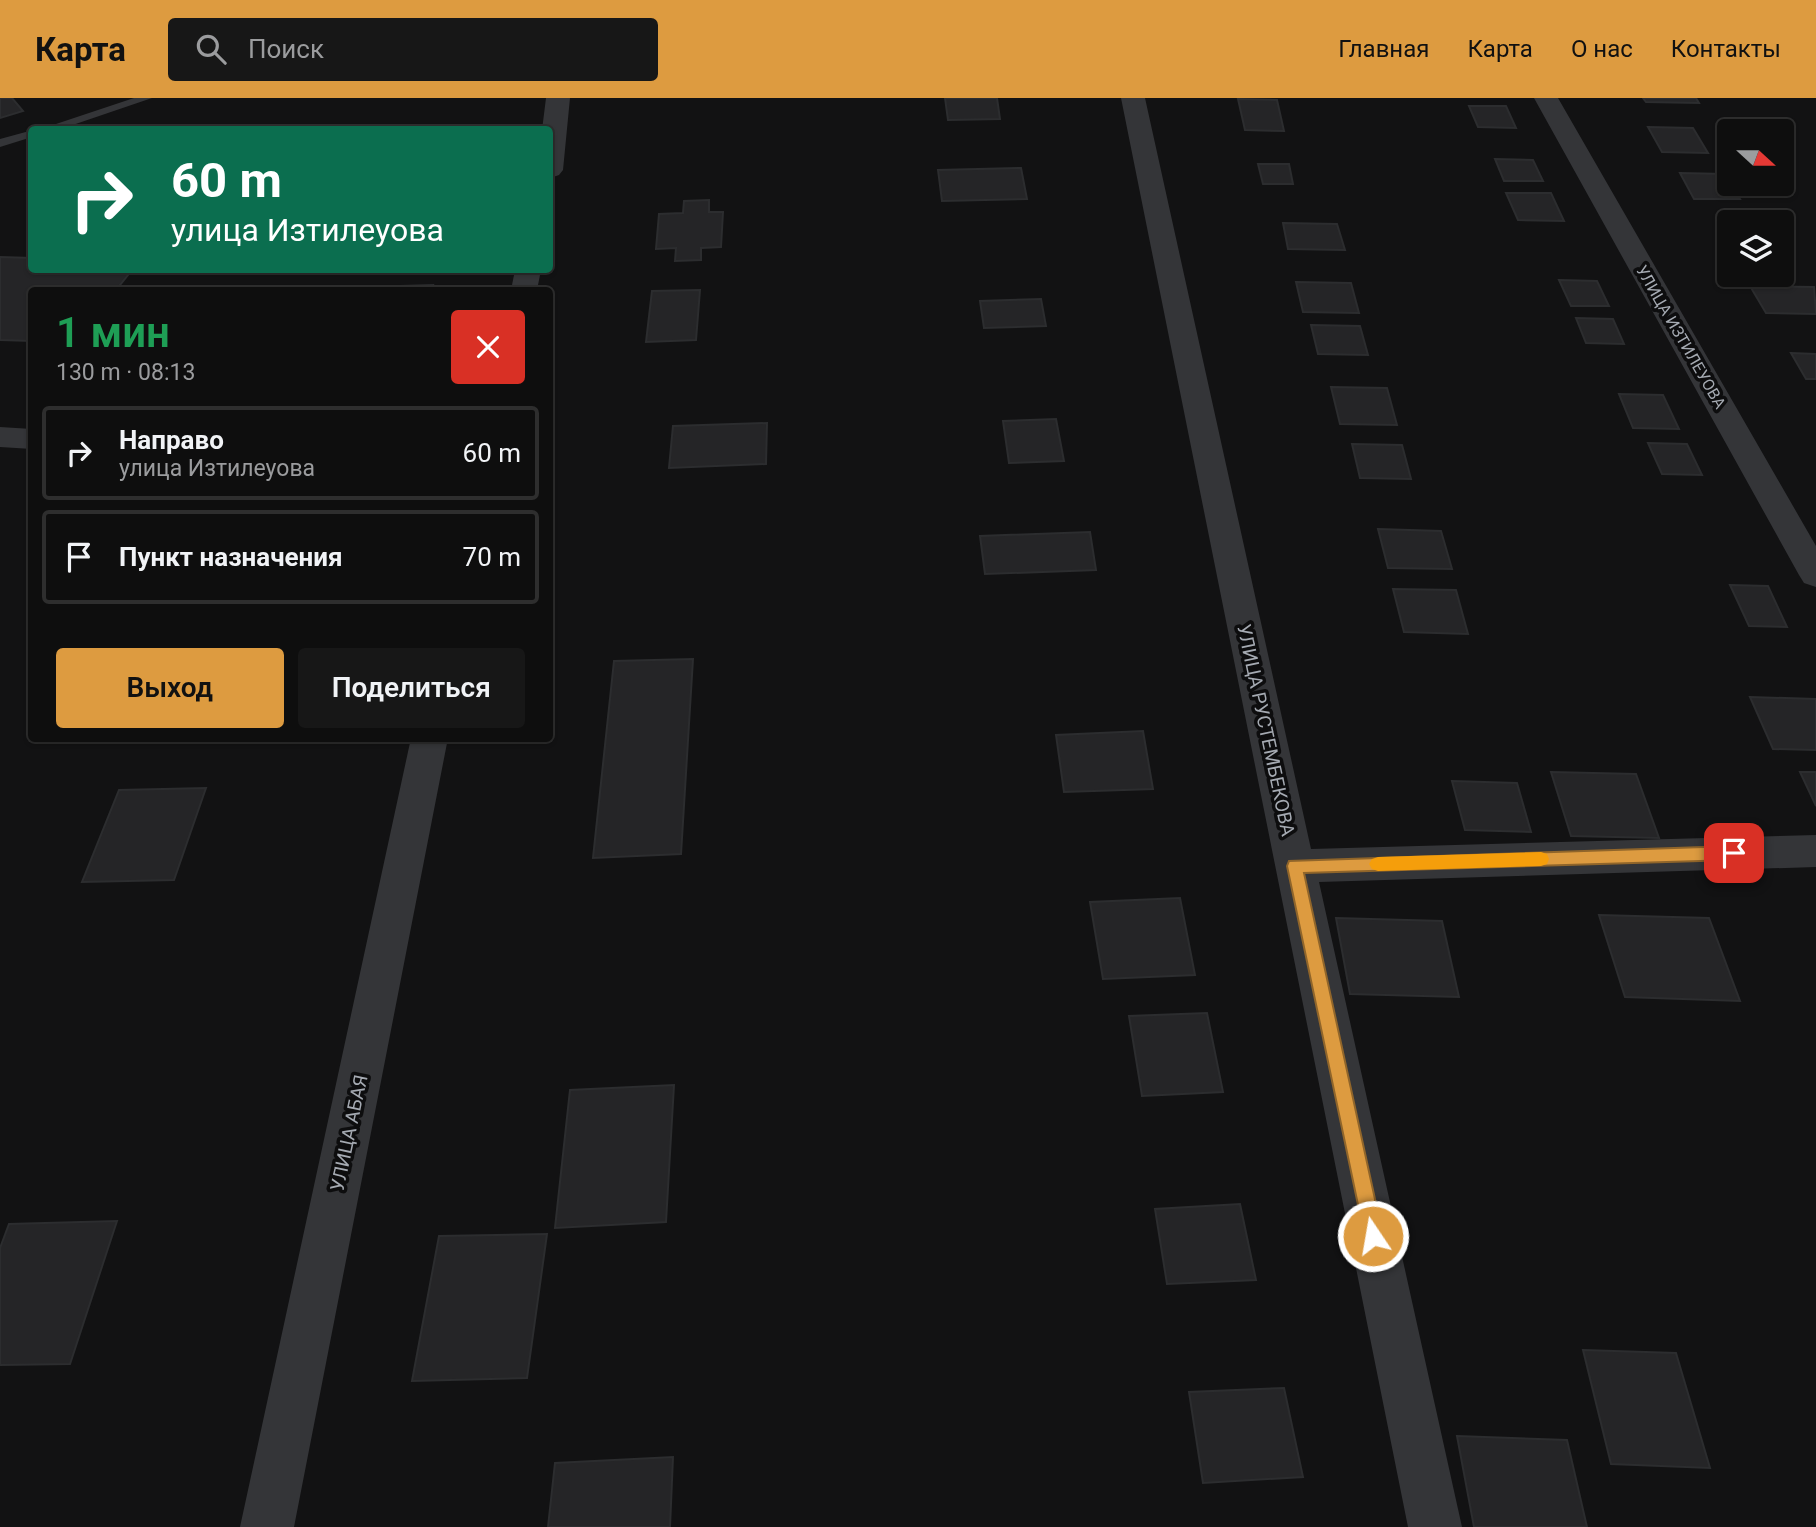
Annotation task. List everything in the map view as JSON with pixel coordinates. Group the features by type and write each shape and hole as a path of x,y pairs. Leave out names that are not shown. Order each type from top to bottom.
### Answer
{"street":[{"path":"553,143 558,98"},
{"name":"УЛИЦА РУСТЕМБЕКОВА","path":"1133,98 1435,1527"},
{"name":"УЛИЦА ИЗТИЛЕУОВА","path":"1545,98 1816,575"},
{"path":"0,437 28,439"},
{"name":"УЛИЦА АБАЯ","path":"267,1527 429,742"},
{"path":"1295,866 1816,851"}],"lane":[{"path":"57,126 146,98"},
{"path":"0,143 28,135"}],"building":[{"path":"0,98 12,98 23,111 0,118"},
{"path":"945,98 997,98 1000,119 948,120"},
{"path":"1643,98 1696,98 1699,103 1646,102"},
{"path":"1238,99 1277,100 1284,131 1245,130"},
{"path":"1469,106 1506,106 1516,128 1478,127"},
{"path":"1648,127 1693,128 1708,153 1662,152"},
{"path":"1495,159 1533,160 1543,181 1504,181"},
{"path":"1258,164 1289,164 1293,184 1263,184"},
{"path":"1021,168 1027,199 942,201 938,170"},
{"path":"1680,173 1717,174 1717,196 1738,196 1740,199 1694,199"},
{"path":"1506,193 1551,193 1564,221 1518,220"},
{"path":"709,200 709,212 723,212 721,247 701,248 701,260 675,261 676,248 656,249 659,214 683,213 684,201"},
{"path":"1283,223 1337,224 1345,250 1288,249"},
{"path":"0,257 28,258 28,273 130,273 118,287 28,287 28,341 0,340"},
{"path":"1559,280 1597,281 1609,306 1571,306"},
{"path":"1296,282 1351,283 1359,313 1303,312"},
{"path":"433,285 432,287 365,287"},
{"path":"1751,287 1814,287 1816,314 1766,313"},
{"path":"700,290 696,340 646,342 652,291"},
{"path":"1041,299 1046,326 984,328 980,301"},
{"path":"1576,318 1613,319 1624,344 1586,343"},
{"path":"1311,325 1360,326 1368,355 1318,354"},
{"path":"1791,353 1816,354 1816,379 1806,379"},
{"path":"1331,387 1387,388 1397,425 1340,424"},
{"path":"1619,394 1663,395 1679,429 1633,428"},
{"path":"1056,419 1064,461 1009,463 1003,421"},
{"path":"767,423 766,464 669,468 673,426"},
{"path":"1648,443 1687,444 1702,475 1662,474"},
{"path":"1352,444 1402,445 1411,479 1360,478"},
{"path":"1378,529 1441,531 1452,569 1388,568"},
{"path":"1090,532 1096,570 985,574 980,536"},
{"path":"1730,585 1768,586 1787,627 1749,626"},
{"path":"1393,589 1456,590 1468,634 1404,632"},
{"path":"693,659 681,854 593,858 614,661"},
{"path":"1750,697 1816,699 1816,750 1773,749"},
{"path":"1143,731 1153,789 1064,792 1056,735"},
{"path":"1551,772 1636,774 1659,838 1571,836"},
{"path":"1800,772 1816,772 1816,806"},
{"path":"1452,781 1517,783 1531,832 1465,830"},
{"path":"206,788 174,880 82,882 119,790"},
{"path":"1180,898 1195,975 1103,979 1090,902"},
{"path":"1599,915 1709,918 1740,1001 1625,997"},
{"path":"1336,918 1442,921 1459,997 1350,994"},
{"path":"1207,1013 1223,1092 1142,1096 1129,1016"},
{"path":"674,1085 666,1222 555,1228 570,1090"},
{"path":"1240,1204 1256,1280 1167,1284 1155,1209"},
{"path":"117,1221 70,1364 0,1365 0,1248 9,1224"},
{"path":"547,1234 527,1378 412,1381 439,1236"},
{"path":"1583,1350 1676,1353 1710,1468 1611,1464"},
{"path":"1284,1388 1303,1477 1203,1483 1189,1392"},
{"path":"1457,1436 1567,1440 1587,1527 1474,1527"},
{"path":"673,1457 670,1527 548,1527 555,1463"}],"slow traffic":[{"path":"1378,864 1541,859"}],"route":[{"path":"1373,1236 1295,866 1734,853"}]}
